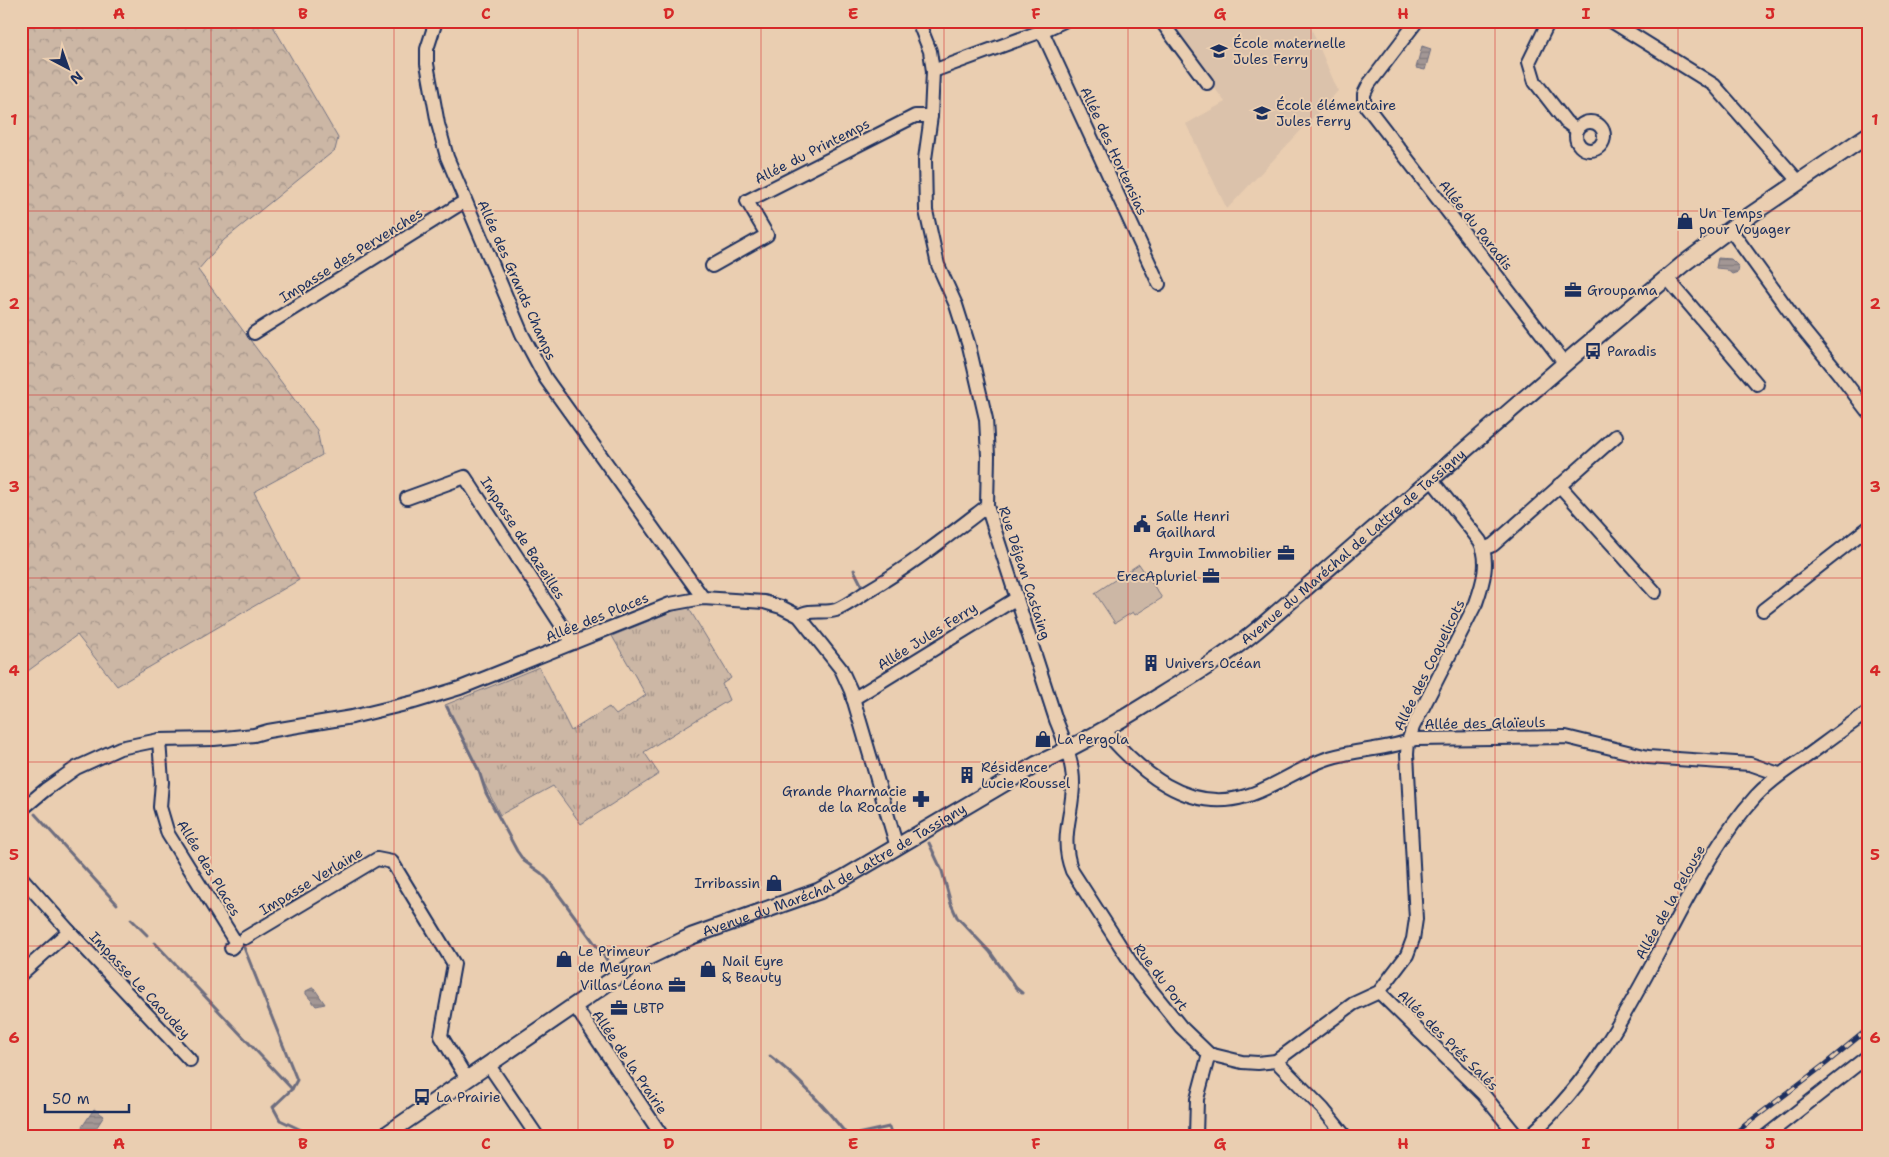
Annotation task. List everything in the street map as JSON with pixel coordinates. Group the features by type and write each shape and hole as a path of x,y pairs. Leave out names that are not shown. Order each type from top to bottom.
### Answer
{"main road":[{"name":"Avenue du Maréchal de Lattre de Tassigny","path":"384,1136 625,971 669,946 820,891 1037,764 1068,750 1104,730 1206,668 1248,637 1667,278 1730,229 1868,135"}],"street":[{"name":"Allée des Grands Champs","path":"436,21 427,49 427,64 438,124 447,157 522,334 546,379 703,598"},
{"name":"Rue Déjean Castaing","path":"918,21 930,51 934,71 931,116 925,159 926,211 938,265 956,305 967,339 986,419 988,456 987,506 1056,720 1068,750"},
{"path":"934,71 1064,21"},
{"path":"1161,21 1207,83"},
{"name":"Allée du Paradis","path":"1417,21 1369,84 1364,94 1364,104 1565,364"},
{"path":"1549,21 1529,62 1535,82 1566,122 1577,130"},
{"path":"1611,21 1714,85 1799,182"},
{"name":"Allée des Hortensias","path":"1042,31 1159,284"},
{"name":"Allée du Printemps","path":"712,266 767,235 747,201 915,116 931,116"},
{"name":"Impasse des Pervenches","path":"254,333 465,201"},
{"path":"1730,229 1800,326 1868,412"},
{"path":"1667,278 1757,384"},
{"path":"1431,479 1477,536 1484,549 1493,545 1616,436"},
{"name":"Impasse de Bazeilles","path":"407,498 465,477 573,643"},
{"path":"1559,485 1655,592"},
{"path":"799,616 811,611 836,610 933,548 987,506"},
{"path":"1763,610 1868,528"},
{"name":"Allée des Coquelicots","path":"1379,992 1408,955 1416,919 1407,754 1408,742 1413,727 1476,603 1484,574 1484,549"},
{"name":"Allée des Places","path":"21,810 76,768 120,748 159,740 214,739 254,735 352,717 414,702 460,688 670,604 703,598 764,602 781,607 799,616 841,669 853,699 896,847"},
{"name":"Allée Jules Ferry","path":"853,699 1017,598"},
{"name":"Allée de la Pelouse","path":"1529,1136 1541,1125 1595,1063 1644,980 1694,885 1720,844 1756,797 1779,774 1868,712"},
{"name":"Allée des Glaïeuls","path":"1104,730 1142,769 1171,789 1194,798 1224,800 1246,796 1277,784 1329,758 1408,742 1414,739 1566,737 1648,757 1750,764 1779,774"},
{"name":"Allée des Places","path":"159,740 162,782 160,807 168,834 236,943 231,948"},
{"name":"Rue du Port","path":"1068,750 1073,783 1065,838 1067,858 1072,871 1139,976 1182,1028 1209,1054"},
{"name":"Impasse Verlaine","path":"245,938 377,859 392,862 454,964 441,1036 467,1079"},
{"name":"Impasse Le Caoudey","path":"21,876 69,931 190,1060"},
{"name":"Impasse Le Caoudey","path":"21,974 69,931"},
{"name":"Allée des Prés Salés","path":"1276,1062 1353,1004 1379,992 1483,1094 1517,1136"},
{"name":"Allée de la Prairie","path":"574,1006 662,1136"},
{"path":"1196,1136 1197,1099 1209,1054 1242,1062 1276,1062 1323,1109 1345,1136"},
{"path":"1766,1136 1868,1056"},
{"path":"488,1064 537,1136"}],"shaded area":[{"name":"École élémentaire Jules Ferry","path":"1165,21 1308,21 1338,91 1227,209 1186,124 1225,102"},
{"path":"1422,46 1431,49 1425,70 1416,68"},
{"path":"1718,258 1731,259 1739,267 1738,272 1732,274 1726,269 1716,268"},
{"path":"314,988 325,1004 316,1006 306,994 306,991"},
{"path":"94,1109 104,1116 91,1136 80,1130"}],"green space":[{"path":"21,21 270,21 338,138 335,150 224,240 198,270 317,430 322,455 254,492 299,580 117,686 77,635 21,676"},
{"path":"1139,564 1162,598 1135,615 1133,612 1115,623 1095,593"},
{"path":"688,607 731,678 722,684 729,700 644,752 659,774 581,824 553,786 500,815 445,705 539,667 571,731 609,707 616,715 646,695 612,636 673,611"}],"waterway":[{"path":"854,570 864,590"},
{"path":"447,707 479,771 486,793 517,851 524,861 548,880 612,967"},
{"path":"35,814 117,904"},
{"path":"929,843 942,871 951,904 957,917 990,952 1016,988 1022,993"},
{"path":"131,919 147,935"},
{"path":"155,943 292,1089"},
{"path":"243,945 297,1080 292,1089 273,1107 280,1120 314,1136"},
{"path":"770,1056 811,1093 848,1136 889,1127 892,1136"}],"railway":[{"path":"1731,1136 1868,1029"}],"place":[{"name":"École maternelle Jules Ferry","path":"1219,51"},
{"name":"École élémentaire Jules Ferry","path":"1262,113"},
{"name":"Un Temps pour Voyager","path":"1685,221"},
{"name":"Groupama","path":"1573,290"},
{"name":"Paradis","path":"1593,351"},
{"name":"Salle Henri Gailhard","path":"1142,524"},
{"name":"Arguin Immobilier","path":"1286,553"},
{"name":"ErecApluriel","path":"1211,576"},
{"name":"Univers Océan","path":"1151,663"},
{"name":"La Pergola","path":"1043,739"},
{"name":"Résidence Lucie Roussel","path":"967,775"},
{"name":"Grande Pharmacie de la Rocade","path":"921,799"},
{"name":"Irribassin","path":"774,883"},
{"name":"Le Primeur de Meyran","path":"564,959"},
{"name":"Nail Eyre & Beauty","path":"708,969"},
{"name":"Villas Léona","path":"677,985"},
{"name":"LBTP","path":"619,1008"},
{"name":"La Prairie","path":"422,1097"}]}
